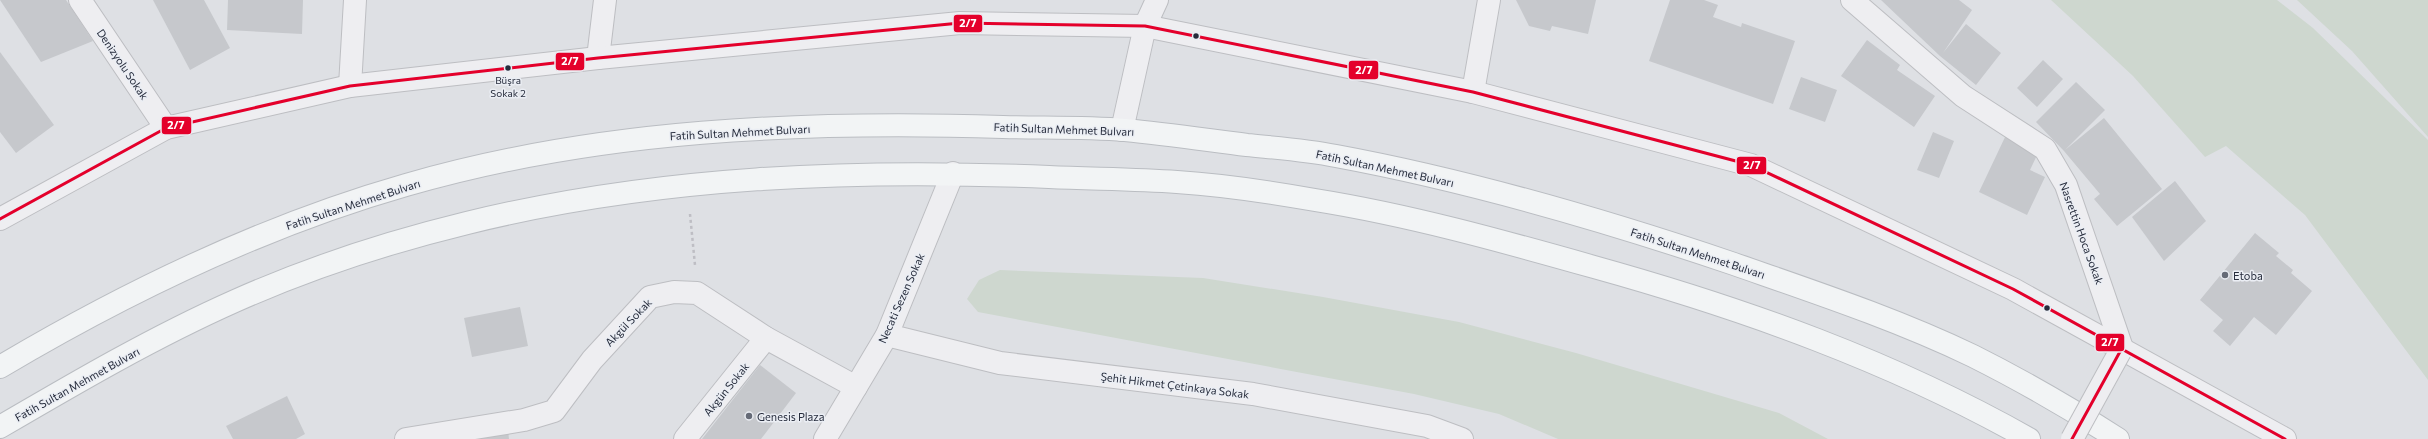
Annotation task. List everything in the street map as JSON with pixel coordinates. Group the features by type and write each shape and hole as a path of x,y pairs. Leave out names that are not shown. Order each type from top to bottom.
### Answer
{"main road":[{"name":"Fatih Sultan Mehmet Bulvarı","path":"0,367 69,326 171,275 239,244 322,212 408,184 513,160 686,133 905,124 1122,130 1332,155 1488,190 1659,238 1835,299 1970,355 2060,402 2118,439"},
{"name":"Fatih Sultan Mehmet Bulvarı","path":"0,427 115,361 236,301 344,259 463,224 566,201 687,184 799,176 954,173 1182,182 1317,200 1488,236 1676,290 1776,324 1967,404 2029,439"}],"street":[{"name":"Denizyolu Sokak","path":"80,0 166,128"},
{"path":"350,86 355,0"},
{"path":"598,58 605,0"},
{"path":"1122,130 1145,26 1157,0"},
{"path":"1472,92 1489,0"},
{"name":"Nasrettin Hoca Sokak","path":"1852,0 1963,96 2045,149 2066,185 2122,348"},
{"path":"0,219 166,128 350,86 598,58 960,23 1145,26 1472,92 1751,165 2014,289 2285,439"},
{"name":"Necati Sezen Sokak","path":"825,439 887,335 954,173"},
{"name":"Akgül Sokak","path":"406,439 524,420 554,411 592,360 650,297 674,292 697,293"},
{"path":"697,293 766,338 856,387"},
{"name":"Şehit Hikmet Çetinkaya Sokak","path":"887,335 1000,363 1253,394 1423,432 1462,439"},
{"name":"Akgün Sokak","path":"686,439 766,338"},
{"path":"2072,439 2122,348"}],"path":[{"path":"687,184 697,293"}],"shaded area":[{"path":"2051,0 2277,0 2313,28 2428,140 2428,380 2305,215 2226,146 2205,157 2133,76"},
{"path":"2297,0 2428,0 2428,137 2352,51"},
{"path":"1000,270 1203,278 1323,297 1459,322 1576,353 1779,413 1828,439 1558,439 1499,414 1414,394 978,312 967,299 979,280"}],"building":[{"path":"0,0 66,0 93,41 41,62"},
{"path":"153,0 204,0 230,48 190,70"},
{"path":"228,0 303,0 302,34 227,30"},
{"path":"1516,0 1596,0 1588,34 1552,26 1550,31 1529,26"},
{"path":"1670,0 1704,0 1718,5 1713,17 1741,27 1742,23 1795,41 1773,104 1649,61"},
{"path":"1881,0 1959,0 1972,10 1943,53 1966,24 2001,53 1976,85 1940,56"},
{"path":"1867,40 1900,65 1897,70 1935,96 1914,127 1841,76"},
{"path":"0,52 54,125 16,153 0,132"},
{"path":"2043,60 2063,79 2037,107 2017,88"},
{"path":"1801,77 1837,90 1825,122 1789,109"},
{"path":"2076,82 2105,110 2065,150 2104,118 2162,189 2117,226 2094,199 2100,194 2064,151 2036,122"},
{"path":"1933,132 1954,141 1939,178 1917,170"},
{"path":"2006,135 2039,151 2030,170 2045,177 2027,215 1979,192"},
{"path":"2175,181 2206,221 2164,261 2132,217"},
{"path":"2255,233 2279,253 2276,256 2293,270 2291,273 2312,291 2276,335 2254,317 2230,346 2213,331 2223,320 2200,300"},
{"path":"520,307 528,346 472,357 464,318"},
{"name":"Genesis Plaza","path":"760,365 796,393 761,439 702,439"},
{"path":"287,396 305,434 296,439 233,439 226,426"},
{"path":"508,430 509,439 475,439"}],"transit line":[{"name":"2/7","path":"0,219 166,128 350,86 598,58 960,23 1145,26 1473,92 1751,165 2013,289 2285,439"},
{"name":"2/7","path":"2072,439 2122,348"}],"place":[{"name":"Büşra Sokak 2","path":"508,68"},
{"name":"Etoba","path":"2225,275"},
{"name":"Genesis Plaza","path":"749,416"}]}
